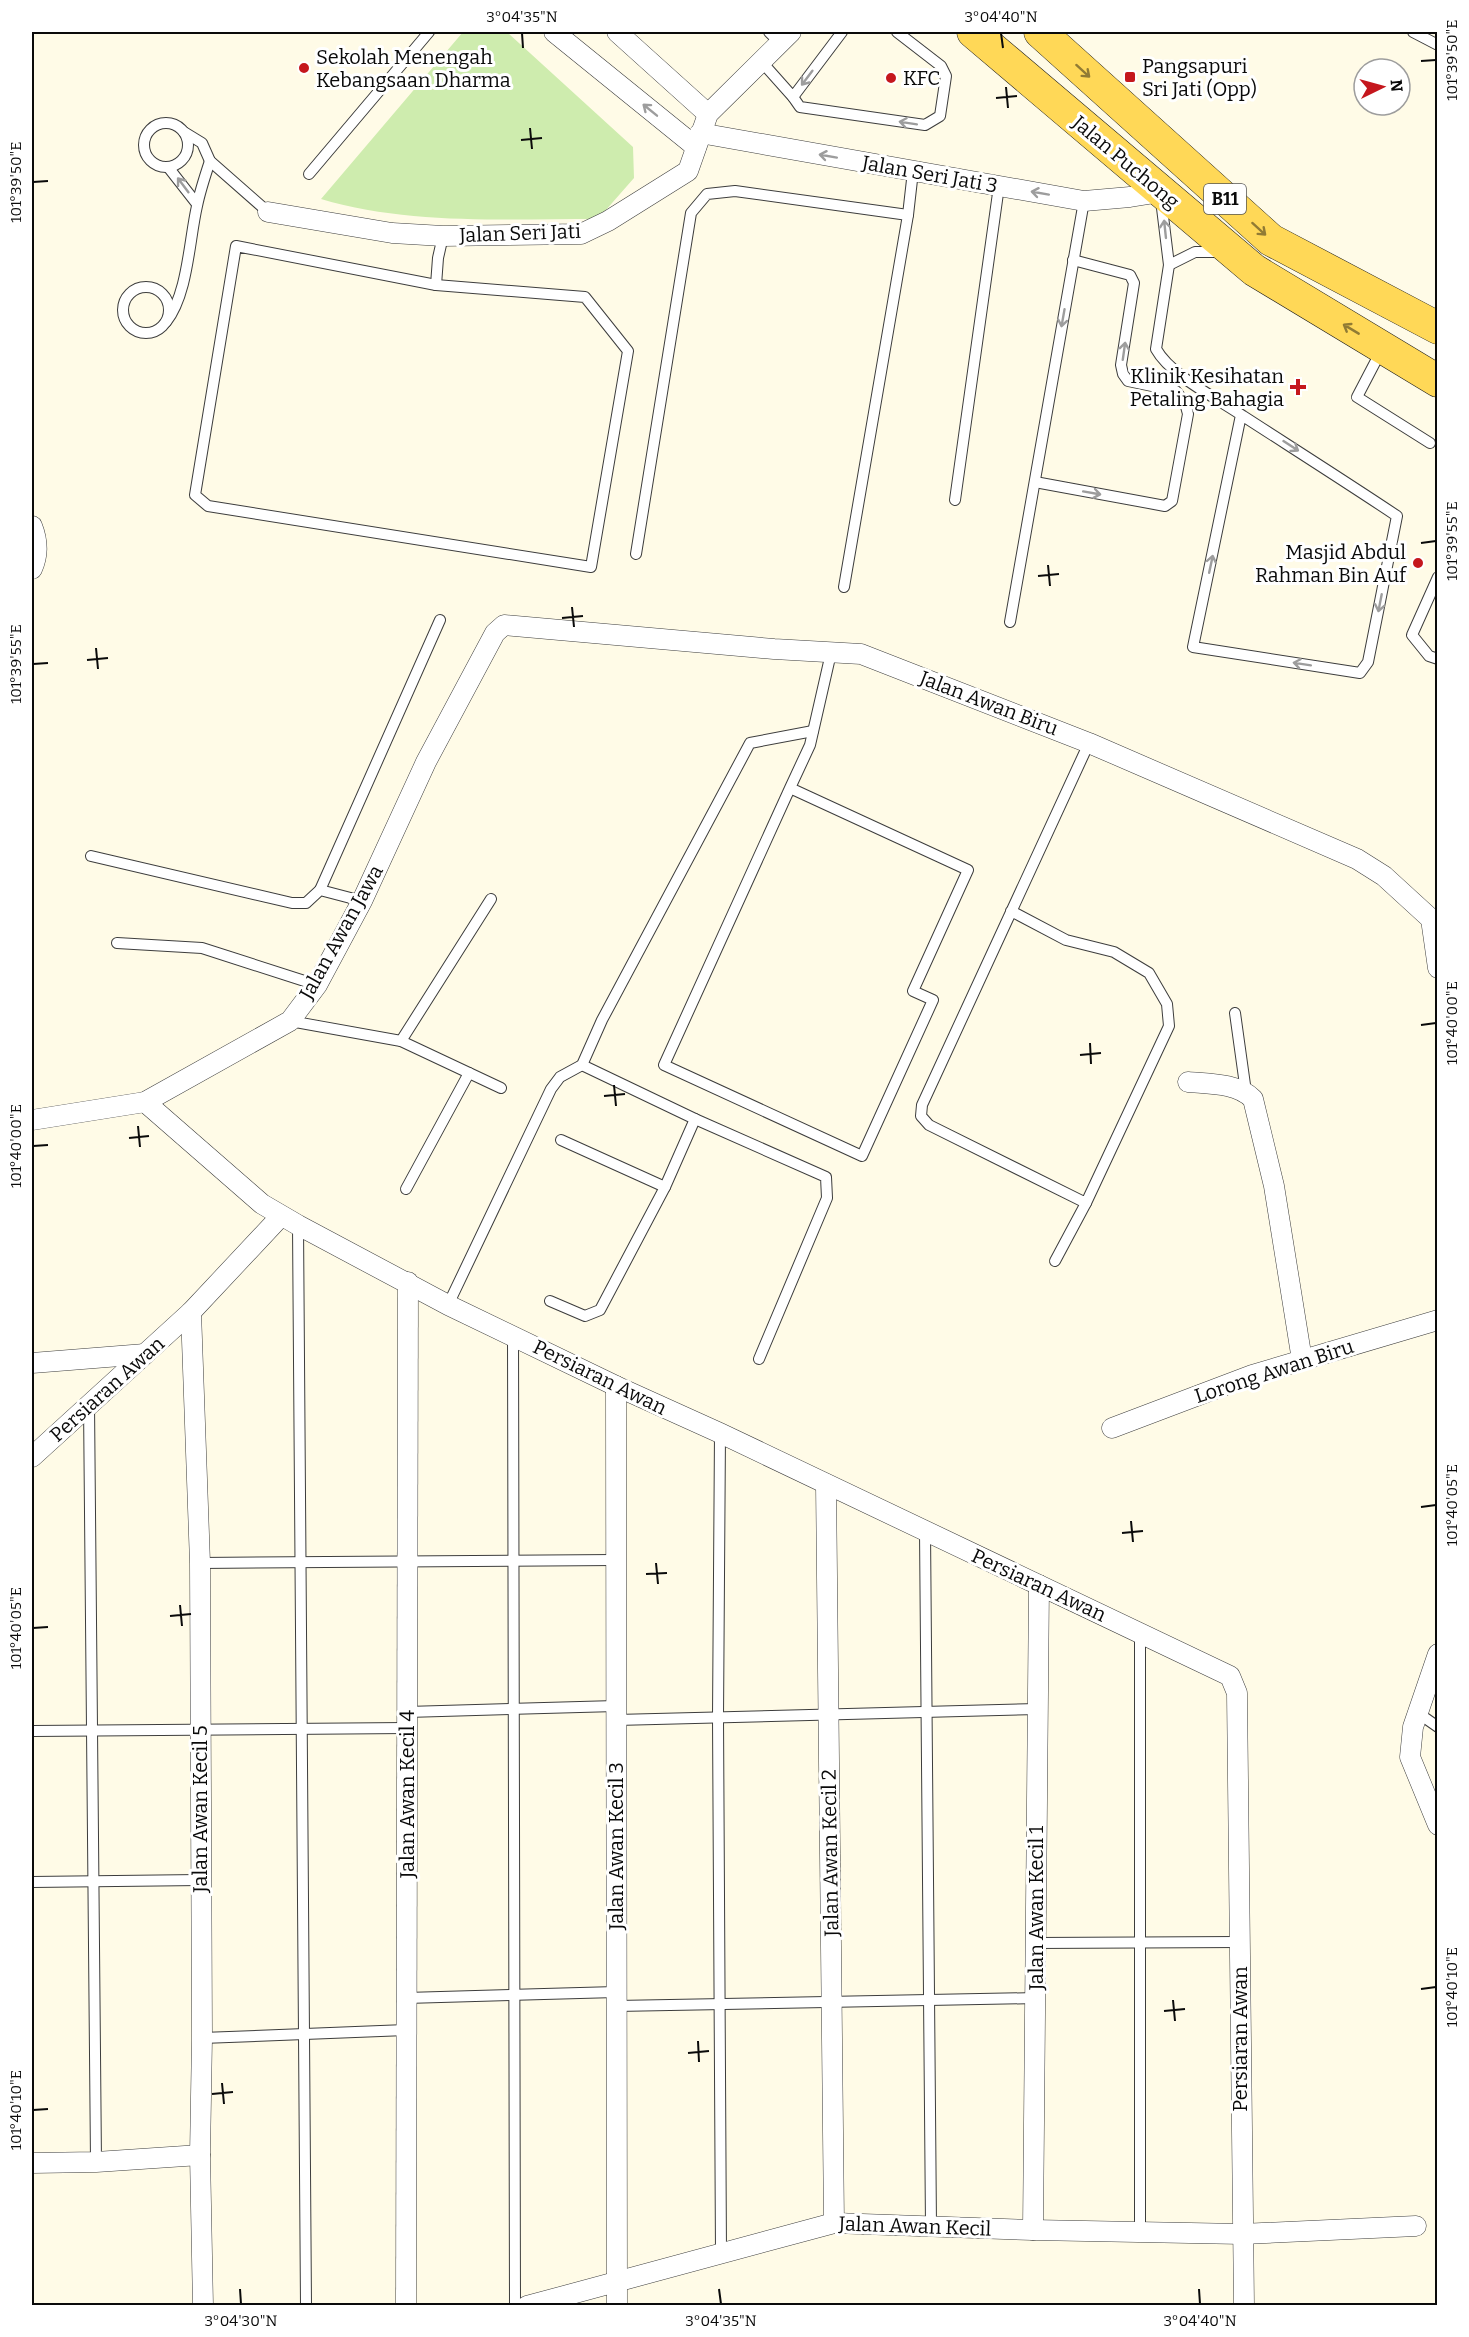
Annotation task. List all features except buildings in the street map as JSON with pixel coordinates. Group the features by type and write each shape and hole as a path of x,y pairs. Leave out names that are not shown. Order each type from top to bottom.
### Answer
{"main road":[{"name":"Jalan Puchong","path":"973,32 1254,270 1437,381"},
{"name":"Jalan Puchong","path":"1040,32 1271,240 1437,328"}],"street":[{"path":"554,32 698,140"},
{"path":"617,32 708,114"},
{"name":"Jalan Seri Jati","path":"268,212 392,233 443,236 581,234 608,221 688,171 708,114 761,61 780,35"},
{"name":"Jalan Seri Jati 3","path":"698,140 913,171 1084,201 1161,192"},
{"path":"32,569 37,549 34,531"},
{"name":"Jalan Awan Biru","path":"504,625 864,654 1089,743 1357,859 1384,876 1434,922 1437,968"},
{"name":"Jalan Awan Jawa","path":"32,1120 145,1102 290,1021 317,985 362,901 426,762 495,633 504,625"},
{"path":"1188,1082 1237,1088 1246,1092 1253,1099 1274,1186 1302,1360"},
{"name":"Persiaran Awan","path":"145,1102 262,1204 289,1221 448,1305 1225,1673 1234,1681 1236,1687 1244,2306"},
{"name":"Persiaran Awan","path":"32,1457 289,1221"},
{"name":"Jalan Awan Kecil 4","path":"406,2306 408,1282"},
{"name":"Jalan Awan Kecil 5","path":"191,1312 200,1563 202,2038 200,2155 203,2306"},
{"name":"Lorong Awan Biru","path":"1112,1428 1252,1375 1437,1320"},
{"path":"32,1363 145,1354"},
{"name":"Jalan Awan Kecil 3","path":"616,1386 617,2306"},
{"name":"Jalan Awan Kecil 2","path":"826,1484 834,2223"},
{"name":"Jalan Awan Kecil 1","path":"1033,2230 1039,1585"},
{"path":"1437,1654 1413,1727 1410,1757 1437,1825"},
{"path":"32,2163 96,2162 200,2155"},
{"name":"Jalan Awan Kecil","path":"527,2306 834,2223 1242,2234 1416,2226"}],"lane":[{"path":"309,174 429,32"},
{"path":"793,97 842,32"},
{"path":"761,61 800,106 925,125 940,116 946,76 941,66 897,32"},
{"path":"1413,32 1437,45"},
{"path":"184,132 188,144 187,151 180,162 161,167 149,159 144,146 147,132 153,127 166,123 173,124 202,143 210,161 268,212"},
{"path":"166,322 169,313 168,303 164,294 154,288 142,286 131,291 124,300 122,312 126,323 135,331 146,334 158,330 166,322 174,312 184,274 197,204 210,161"},
{"path":"168,167 197,204"},
{"path":"844,587 908,215 913,171"},
{"path":"955,500 999,186"},
{"path":"636,554 691,213 707,195 735,191 908,215"},
{"path":"1161,192 1169,266 1156,349 1162,361 1397,516 1368,662 1360,673 1193,647 1241,415"},
{"path":"1010,622 1084,201"},
{"path":"435,285 443,236"},
{"path":"236,246 435,285 585,297 628,351 591,567 208,506 195,495 236,246"},
{"path":"1169,266 1195,252 1232,252"},
{"path":"1035,482 1164,506 1169,505 1172,501 1186,425 1187,409 1176,391 1128,381 1123,374 1122,365 1133,279 1126,273 1073,260"},
{"path":"164,294 176,287 184,274"},
{"path":"1383,348 1357,397 1430,443"},
{"path":"1437,577 1434,592 1412,635 1429,656 1437,659"},
{"path":"91,856 291,903 306,903 320,890 440,620"},
{"path":"790,788 968,870 913,991 933,1000 862,1156 664,1065 790,788 810,745 831,653"},
{"path":"448,1305 551,1089 560,1077 582,1065 602,1020 750,744 813,731"},
{"path":"1086,1203 929,1125 921,1116 922,1105 1089,743"},
{"path":"320,890 362,901"},
{"path":"401,1041 491,899"},
{"path":"1011,911 1066,940 1114,952 1149,973 1167,1004 1169,1026 1086,1203 1055,1261"},
{"path":"117,943 202,948 317,985"},
{"path":"1235,1013 1246,1092"},
{"path":"290,1021 401,1041 501,1088"},
{"path":"582,1065 826,1178 827,1198 759,1359"},
{"path":"406,1189 469,1073"},
{"path":"550,1301 585,1316 600,1310 665,1187 695,1119"},
{"path":"561,1140 665,1187"},
{"path":"289,1221 300,1562 306,2306"},
{"path":"513,1335 515,2306"},
{"path":"89,1404 96,2162"},
{"path":"720,1433 718,1718 721,2253"},
{"path":"925,1531 931,2226"},
{"path":"200,1563 616,1560"},
{"path":"1140,1633 1140,2232"},
{"path":"32,1731 302,1728 513,1710 718,1718 1038,1708"},
{"path":"1418,1713 1437,1727"},
{"path":"32,1882 200,1880"},
{"path":"1036,1943 1239,1942"},
{"path":"406,1998 514,1995 720,2004 1036,1998"},
{"path":"202,2038 406,2030"}],"green space":[{"path":"463,32 507,32 633,147 634,178 598,219 494,220 423,217 354,207 321,199"}],"place":[{"name":"Sekolah Menengah Kebangsaan Dharma","path":"304,68"},
{"name":"Pangsapuri Sri Jati (Opp)","path":"1130,77"},
{"name":"KFC","path":"891,78"},
{"name":"Klinik Kesihatan Petaling Bahagia","path":"1298,387"},
{"name":"Masjid Abdul Rahman Bin Auf","path":"1418,563"}]}
